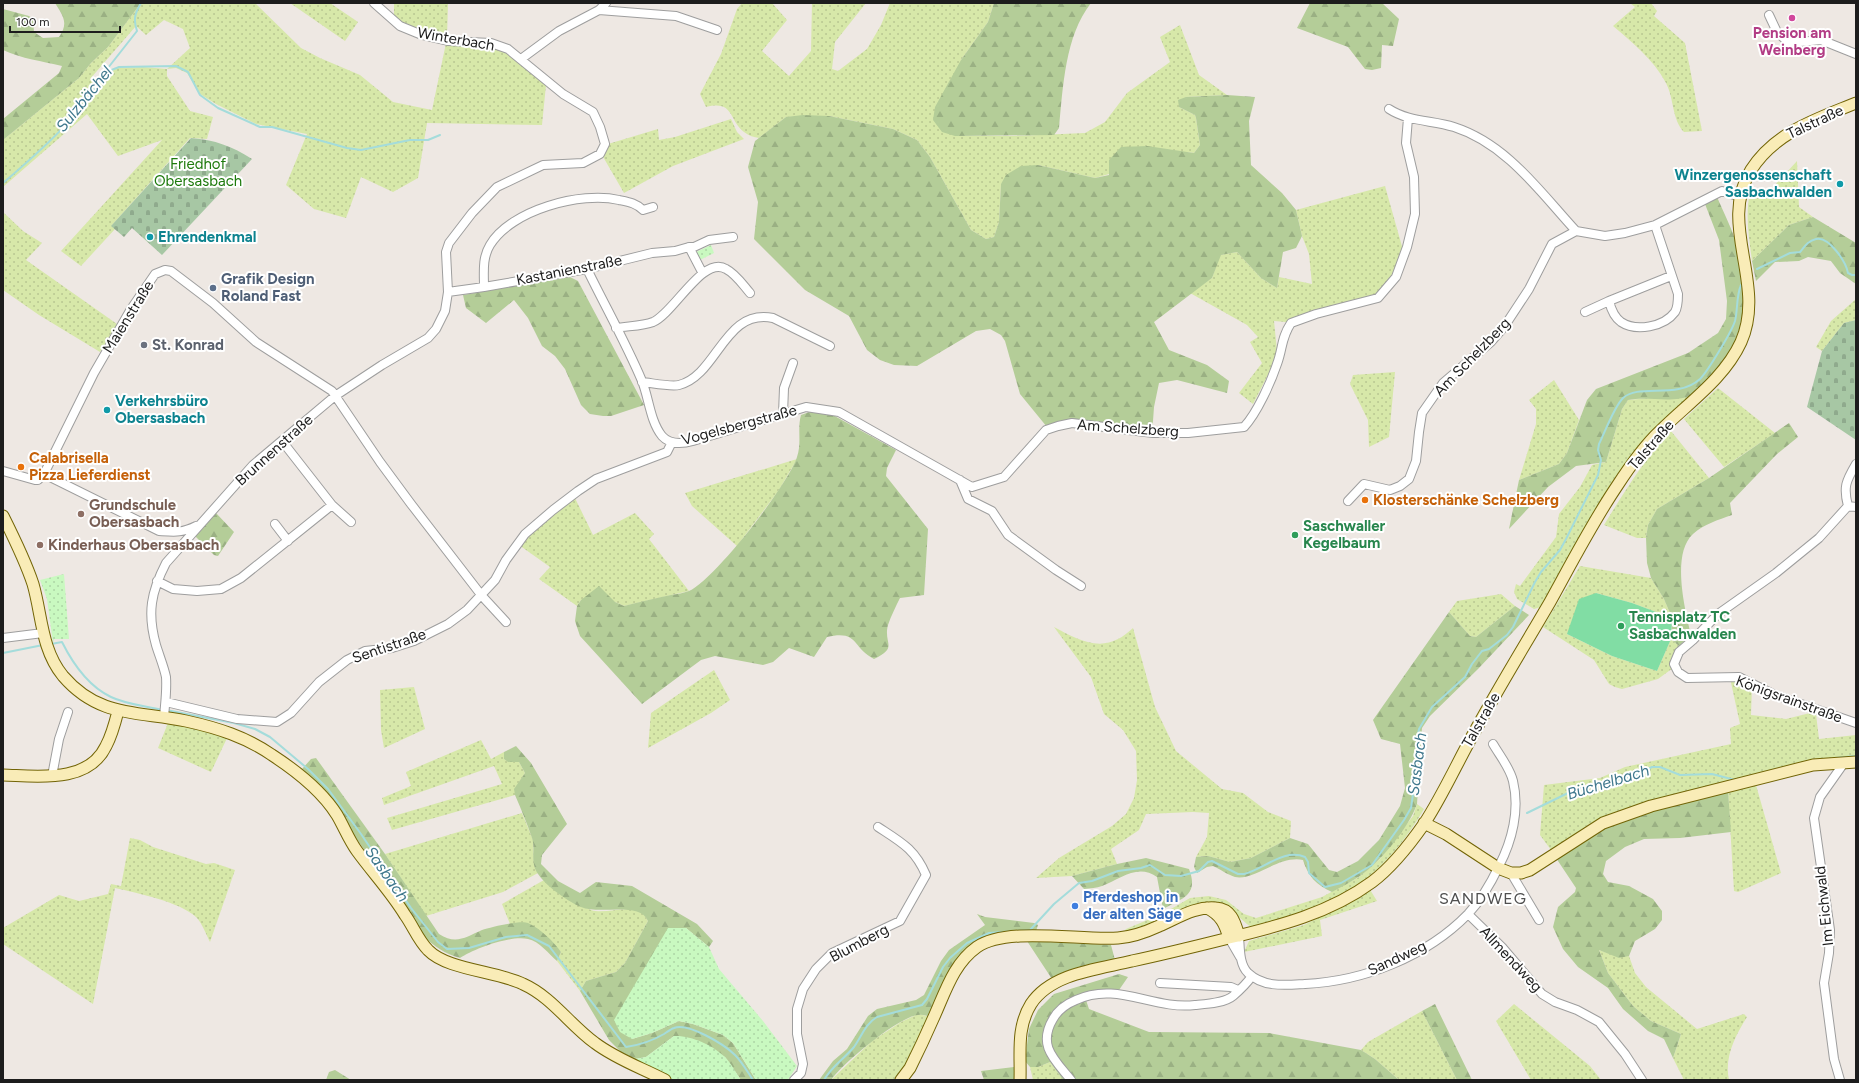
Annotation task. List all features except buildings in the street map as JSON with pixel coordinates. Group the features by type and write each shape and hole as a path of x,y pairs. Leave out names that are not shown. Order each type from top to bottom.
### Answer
{"main road":[{"name":"Talstraße","path":"1020,1080 1019,1043 1023,1022 1032,1003 1046,988 1062,980 1092,970 1234,937 1308,916 1342,901 1374,881 1400,855 1424,823 1476,728 1614,490 1640,452 1649,442 1722,372 1742,340 1749,314 1750,298 1738,224 1740,196 1743,186 1754,166 1762,154 1776,141 1795,129 1856,103"},
{"path":"3,516 30,576 38,602 45,642 63,676 75,688 104,706 118,711 165,710 238,735 256,744 313,787 336,814 356,850 405,915 431,954 446,961 511,978 526,985 542,996 593,1042 606,1051 665,1080"},
{"path":"3,775 67,775 85,768 106,748 118,711"},
{"path":"1424,823 1446,834 1498,868 1512,873 1530,870 1616,817 1651,806 1813,765 1856,762"},
{"path":"901,1080 910,1068 958,966 967,954 979,946 992,941 1029,936 1119,938 1140,934 1184,914 1207,908 1220,917 1234,937"}],"street":[{"name":"Winterbach","path":"374,3 400,26 422,36 448,41 491,43 508,49 563,94 593,112 600,127 605,144 600,154 584,163 543,165 497,187 462,224 449,243 446,252 448,292"},
{"path":"521,59 559,31 599,10 606,3"},
{"path":"599,10 676,16 717,30"},
{"path":"1769,15 1777,32 1789,43 1821,40 1856,54"},
{"path":"1389,109 1408,118 1454,127 1476,136 1500,151 1526,174 1576,231 1605,236 1625,233 1655,225 1722,191 1740,196"},
{"name":"Am Schelzberg","path":"1046,430 1072,424 1153,432 1188,433 1244,427 1252,419 1278,363 1284,333 1290,322 1378,298 1396,277 1407,247 1415,214 1414,176 1406,143 1408,118"},
{"path":"484,287 484,262 490,246 502,231 528,215 552,204 579,198 605,197 637,204 643,210 653,207"},
{"path":"1609,301 1613,313 1620,321 1639,328 1662,321 1675,312 1678,303 1678,294 1655,225"},
{"name":"Am Schelzberg","path":"1348,501 1364,484 1390,490 1400,486 1409,479 1416,461 1422,413 1443,384 1491,342 1504,327 1529,289 1552,244 1576,231"},
{"name":"Kastanienstraße","path":"448,292 587,269 652,253 675,251 694,247 710,240 733,237"},
{"path":"689,247 702,272"},
{"path":"616,328 653,322 672,307 702,272 717,266 726,268 750,293"},
{"name":"Vogelsbergstraße","path":"587,269 642,382 655,422 662,436 672,442 681,444 693,441 806,407 839,412 972,486 1004,477 1046,430"},
{"name":"Maienstraße","path":"44,474 107,350 131,309 155,274 160,271 165,270 176,274 256,342 327,387 335,396"},
{"path":"1585,312 1671,276"},
{"name":"Brunnenstraße","path":"165,710 166,677 152,631 151,604 157,581 166,563 253,465 335,396 382,365 428,338 436,329 445,311 448,292"},
{"path":"642,382 679,385 698,375 729,336 750,318 764,316 773,318 830,346"},
{"path":"783,414 784,388 794,363"},
{"path":"335,396 382,466 482,596 506,622"},
{"path":"282,441 332,505 351,522"},
{"name":"Sentistraße","path":"165,710 237,719 277,722 291,713 319,682 347,660 365,651 392,648 414,641 448,624 468,610 495,580 506,560 525,534 553,510 596,479 667,452 672,442"},
{"name":"Königsrainstraße","path":"1856,464 1844,492 1852,506 1819,538 1776,573 1718,614 1679,652 1674,664 1678,672 1687,678 1739,677 1775,695 1856,723"},
{"path":"3,471 34,480 38,480 44,474 159,531 186,531 201,523"},
{"path":"960,480 968,499 992,511 1008,535 1056,570 1081,586"},
{"path":"157,581 174,589 198,591 221,589 241,578 332,505"},
{"path":"275,524 288,541"},
{"path":"3,638 45,642"},
{"path":"52,776 59,739 68,712"},
{"name":"Sandweg","path":"1252,976 1275,986 1329,982 1370,973 1424,948 1468,914 1486,891 1509,847 1514,821 1516,802 1513,781 1506,765 1493,744"},
{"name":"Im Eichwald","path":"1840,1080 1834,1059 1824,983 1829,953 1830,930 1814,818 1820,797 1844,763"},
{"name":"Blumberg","path":"794,1080 800,1073 803,1064 797,1034 797,1008 803,988 816,969 832,953 900,921 926,875 909,847 878,827"},
{"path":"1512,873 1539,920"},
{"name":"Allmendweg","path":"1468,914 1502,947 1542,994 1555,1002 1577,1010 1599,1022 1625,1054 1642,1080"},
{"path":"1071,1080 1051,1056 1046,1044 1049,1026 1056,1014 1073,1001 1093,993 1112,993 1172,1005 1194,1006 1221,1001 1233,996 1252,976 1247,972 1234,937"},
{"path":"1160,983 1230,987 1238,990"}],"green space":[{"path":"55,3 141,3 108,47 91,63 79,78 3,140 3,119 59,73 62,66 25,58 3,50 3,9 29,16 33,19 34,32 43,38 59,37 64,28 64,20"},
{"path":"141,3 255,3 301,48 360,75 393,102 432,110 446,43 476,43 506,51 546,85 542,125 427,123 418,178 393,192 361,177 346,218 314,209 286,185 307,134 256,124 216,104 200,94 187,73 176,68 167,69 167,76 190,111 213,117 207,139 190,138 112,225 115,229 81,266 61,251 162,140 118,156 87,114 3,187 3,140 79,78 91,63 108,47","holes":["164,20 183,29 190,48 167,69 143,67 117,68 94,83 90,79 136,26 146,35"]},
{"path":"290,3 330,3 358,22 345,41"},
{"path":"394,3 448,3 447,38 412,29 394,18"},
{"path":"742,3 772,3 787,20 762,51 789,76 811,51 812,3 866,3 835,42 832,69 838,71 867,49 881,25 890,3 994,3 988,22 961,60 956,136 1013,136 1085,133 1105,122 1127,93 1170,62 1160,37 1180,25 1199,75 1227,95 1186,97 1179,107 1195,115 1196,118 1200,145 1194,153 1187,152 1095,178 1038,165 1001,184 999,222 994,237 986,239 971,230 930,157 917,140 893,129 829,116 786,117 759,138 744,132 726,108 722,106 706,107 700,94 721,54 737,9"},
{"path":"994,3 1091,3 1082,16 1071,46 1064,79 1059,128 1054,135 955,136 942,132 933,120 935,107 961,60 988,22"},
{"path":"1310,3 1382,3 1399,19 1393,46 1382,45 1381,68 1372,70 1365,69 1348,47 1297,28"},
{"path":"1630,3 1651,3 1657,11 1654,16 1685,43 1702,131 1684,132 1677,121 1669,89 1661,74 1642,52 1613,26 1635,7"},
{"path":"1227,95 1255,97 1249,121 1251,165 1282,193 1296,210 1302,236 1296,248 1283,252 1277,288 1261,278 1237,252 1221,255 1212,278 1154,322 1169,350 1207,365 1229,381 1227,393 1177,380 1159,383 1154,407 1152,435 1068,420 1047,427 1020,394 1005,341 1001,335 990,329 976,331 917,366 894,365 880,360 867,350 849,316 805,290 754,239 758,202 748,167 755,141 786,117 803,115 829,116 893,129 917,140 930,157 971,230 986,239 994,237 999,222 1001,184 1006,175 1021,166 1038,165 1095,178 1109,175 1109,160 1121,147 1147,146 1194,153 1200,145 1196,118 1195,115 1179,107 1178,100 1186,97"},
{"path":"731,119 737,132 744,139 673,166 624,193 602,155 608,144 658,129 659,140 675,137"},
{"name":"Friedhof Obersasbach","path":"191,138 223,144 252,159 162,255 132,228 124,237 111,226"},
{"path":"1797,161 1799,207 1813,217 1789,225 1752,261 1748,218 1750,192 1763,198"},
{"path":"1385,186 1403,250 1393,274 1381,290 1370,298 1317,311 1286,322 1274,321 1277,351 1272,367 1253,404 1239,393 1262,363 1250,342 1258,337 1247,325 1190,293 1212,278 1220,255 1237,252 1261,278 1277,288 1279,277 1312,284 1309,254 1302,236 1296,210"},
{"path":"1717,197 1735,239 1740,256 1744,293 1743,312 1739,330 1733,347 1724,362 1697,391 1685,398 1628,400 1622,409 1606,462 1576,466 1548,487 1509,529 1519,480 1559,464 1567,453 1587,400 1596,389 1688,353 1718,333 1726,319 1727,301 1719,240 1705,204"},
{"path":"3,212 23,231 42,243 26,260 117,324 100,352 39,315 3,290"},
{"path":"1813,217 1856,243 1856,284 1840,273 1831,261 1808,257 1799,261 1775,262 1756,281 1752,261 1789,225"},
{"path":"711,245 714,253 700,260 694,253"},
{"path":"570,277 578,281 644,405 611,416 590,414 581,405 565,369 555,356 542,346 528,318 514,300 486,323 466,308 463,295"},
{"path":"1856,299 1856,320 1844,323 1822,351 1816,347 1831,321"},
{"path":"1856,320 1856,440 1807,407 1822,351 1844,323"},
{"path":"1395,372 1389,437 1369,447 1368,420 1350,384 1353,375"},
{"path":"1554,380 1579,420 1567,453 1559,464 1519,480 1536,424 1536,409 1529,400"},
{"path":"1718,388 1775,433 1724,467 1684,419"},
{"path":"1693,394 1636,450 1619,472 1590,519 1541,607 1534,609 1517,599 1514,592 1516,584 1520,586 1556,537 1559,514 1580,487 1592,465 1606,462 1622,409 1628,400"},
{"path":"812,411 831,414 896,450 887,468 886,476 928,529 924,595 900,598 888,625 888,648 882,655 874,659 861,650 850,638 837,635 827,637 814,657 789,648 773,662 763,665 715,656 701,660 642,704 580,636 575,621 577,606 581,600 599,586 615,602 624,606 687,592 701,583 732,551 766,509 780,488 797,457 801,415"},
{"path":"1789,423 1798,437 1777,454 1730,503 1732,515 1702,528 1693,534 1686,543 1681,568 1683,597 1691,635 1679,646 1671,639 1672,618 1664,599 1651,578 1647,563 1646,538 1648,525 1657,509 1709,478"},
{"path":"1671,431 1709,478 1657,509 1648,525 1646,538 1637,538 1604,525 1643,465"},
{"path":"797,459 779,490 737,546 692,506 685,493"},
{"path":"574,496 593,535 635,513 654,534 649,539 689,591 624,606 615,602 581,600 577,606 539,579 550,567 519,545 533,530"},
{"path":"216,513 234,532 218,556 214,555 195,536"},
{"path":"1580,566 1651,578 1664,599 1672,618 1632,603 1596,593 1567,634 1612,656 1657,671 1671,639 1679,646 1672,658 1673,668 1658,679 1622,689 1615,687 1609,684 1594,660 1543,627"},
{"path":"64,574 69,639 54,639 53,643 47,599 40,580"},
{"name":"Tennisplatz TC Sasbachwalden","path":"1596,593 1632,603 1672,618 1671,639 1657,671 1612,656 1567,634 1579,599"},
{"path":"1501,594 1515,606 1476,637 1470,636 1449,612 1457,601"},
{"path":"1515,606 1529,615 1478,669 1430,716 1422,728 1417,804 1401,834 1368,870 1332,892 1321,886 1313,879 1307,871 1303,860 1294,859 1285,861 1242,877 1232,876 1213,866 1207,867 1197,873 1194,867 1196,857 1208,856 1230,862 1251,858 1290,838 1308,844 1329,870 1337,872 1358,861 1379,840 1400,806 1405,788 1400,744 1381,739 1373,720 1449,612 1470,636 1476,637"},
{"path":"1054,627 1085,641 1101,644 1120,638 1133,628 1155,707 1176,751 1222,789 1243,793 1268,812 1291,821 1290,838 1251,858 1230,862 1208,856 1196,857 1207,837 1209,813 1193,812 1146,814 1139,830 1111,849 1117,864 1072,876 1036,878 1059,858 1112,826 1126,814 1134,798 1137,780 1136,751 1123,730 1104,714 1091,677"},
{"path":"714,670 730,700 711,713 648,748 651,713"},
{"path":"1730,678 1752,685 1751,715 1786,719 1810,713 1816,714 1819,739 1856,735 1856,759 1656,800 1606,816 1588,825 1551,850 1540,835 1544,785 1600,778 1625,767 1731,744 1730,728 1740,724"},
{"path":"414,687 425,729 384,748 381,730 380,690"},
{"path":"168,723 228,736 211,772 158,748"},
{"path":"481,740 491,759 504,752 504,759 509,762 519,762 525,773 515,789 515,795 392,830 387,818 502,784 494,766 384,805 382,798 411,786 406,772"},
{"path":"516,746 531,763 567,824 542,855 541,864 558,881 580,893 596,882 632,886 697,924 713,941 709,947 686,928 632,1039 652,1033 679,1021 693,1024 723,1035 733,1043 756,1080 741,1080 725,1057 674,1036 646,1057 635,1059 621,1052 609,1040 580,991 586,981 616,972 625,963 648,921 644,915 628,910 598,910 581,907 553,890 546,884 536,871 533,858 532,838 514,789 525,773 519,762 508,762 504,759 504,752"},
{"path":"316,758 385,854 439,934 451,939 461,939 482,930 512,923 524,922 538,929 561,952 557,961 540,945 528,939 520,938 502,941 483,947 460,958 445,952 427,940 328,797 303,772 302,769 311,759"},
{"path":"1756,785 1781,873 1738,892 1734,891 1728,791"},
{"path":"1728,791 1731,832 1680,838 1644,839 1625,847 1606,861 1603,874 1608,882 1629,886 1653,899 1662,911 1662,920 1655,929 1635,941 1629,956 1619,958 1599,950 1608,973 1633,1006 1651,1021 1681,1034 1673,1058 1664,1039 1648,1031 1623,1009 1608,988 1578,967 1563,949 1553,927 1558,907 1575,892 1576,888 1556,858 1587,837 1624,819 1676,803"},
{"path":"1417,804 1424,809 1408,834 1390,856 1372,874 1352,889 1307,912 1251,927 1223,906 1210,902 1186,908 1155,925 1122,934 1126,929 1164,913 1190,898 1209,896 1226,900 1244,914 1256,918 1322,897 1359,877 1380,859 1413,816"},
{"path":"522,813 533,840 534,865 538,873 503,892 426,916 385,854"},
{"path":"130,838 140,840 153,847 206,864 214,863 235,870 210,942 200,922 189,912 158,899 115,888 93,1004 3,944 3,928 59,895 79,901 108,894 111,884 121,886"},
{"path":"1146,858 1189,869 1192,878 1192,885 1187,895 1163,909 1157,877 1150,873 1136,872 1122,876 1100,887 1084,889 1072,876 1117,864"},
{"path":"544,880 566,897 591,910 606,911 630,909 644,914 648,921 625,963 616,972 586,981 580,991 557,961 561,952 527,923 510,924 502,904"},
{"path":"1369,888 1377,901 1320,920 1322,936 1244,952 1249,941 1304,925 1336,909"},
{"path":"977,914 985,917 1034,923 1038,925 1036,931 964,952 931,1017 918,1015 898,1024 859,1052 837,1072 831,1080 819,1080 833,1061 847,1049 868,1016 877,1009 916,1000 924,995 941,961 949,950 985,925"},
{"path":"668,928 686,928 709,947 719,969 763,1021 797,1066 788,1080 756,1080 733,1043 723,1035 693,1024 679,1021 652,1033 632,1039 620,1032 614,1020"},
{"path":"1027,941 1111,945 1115,960 1052,979"},
{"path":"1599,950 1619,957 1629,956 1635,973 1646,987 1697,1029 1744,1014 1747,1017 1738,1032 1729,1055 1729,1080 1684,1080 1673,1058 1681,1034 1651,1021 1633,1006 1608,973"},
{"path":"1119,974 1128,977 1119,990 1084,994 1089,1009 1149,1032 1269,1033 1361,1050 1375,1059 1399,1080 1063,1080 1050,1062 1038,1067 1030,1067 1025,1061 1029,1029 1038,1010 1054,994"},
{"path":"1435,1004 1472,1080 1457,1080 1422,1011"},
{"path":"1514,1004 1590,1066 1601,1080 1531,1080 1496,1021"},
{"path":"1422,1011 1457,1080 1399,1080 1375,1059 1361,1050 1368,1042"},
{"path":"918,1014 931,1017 901,1076 896,1080 831,1080 872,1041 901,1022"},
{"path":"674,1036 687,1037 708,1045 727,1059 741,1080 673,1080 635,1059 646,1057"},
{"path":"1050,1062 1063,1080 1033,1080 1030,1067 1038,1067"},
{"path":"1014,1067 1014,1080 984,1080 981,1071"},
{"path":"335,1070 351,1080 326,1080 329,1072"}],"waterway":[{"name":"Sulzbächel","path":"3,183 45,146 85,103 104,73 137,31 135,16 141,3"},
{"path":"104,73 119,67 176,66 188,72 200,95 218,108 260,127 272,127 347,148 361,150 410,140 428,140 440,135"},
{"name":"Sasbach","path":"1757,269 1790,253 1800,252 1811,241 1821,239 1836,251 1847,268 1848,273 1856,275"},
{"name":"Sasbach","path":"824,1080 854,1047 869,1023 877,1017 922,1005 927,999 943,967 950,958 967,943 989,933 1030,930 1054,904 1079,883 1092,881 1118,871 1141,868 1150,865 1165,875 1181,876 1199,871 1208,862 1212,861 1238,874 1244,874 1282,857 1297,855 1305,857 1308,862 1309,873 1325,887 1341,883 1372,865 1411,808 1414,787 1417,781 1418,769 1416,761 1418,755 1417,740 1419,729 1432,707 1465,677 1472,664 1482,651 1489,649 1507,635 1513,627 1541,572 1560,550 1598,475 1601,460 1598,450 1599,444 1616,407 1623,398 1630,394 1681,389 1700,379 1714,360 1733,326 1736,316 1738,294 1741,285"},
{"name":"Sasbach","path":"51,644 62,642 76,666 88,681 111,697 135,705 162,710"},
{"name":"Sasbach","path":"3,653 43,645"},
{"name":"Sasbach","path":"166,710 234,723 255,729 270,737 308,769 328,789 361,834 411,908 438,942 447,949 469,948 506,937 527,935 549,946 626,1047 650,1041 674,1028 688,1028 715,1040 730,1051 740,1061 753,1080"},
{"name":"Büchelbach","path":"1835,758 1856,756"},
{"name":"Büchelbach","path":"1527,813 1583,787 1634,776 1652,767 1660,767 1680,775 1712,774 1735,780"}],"place":[{"name":"Pension am Weinberg","path":"1792,18"},
{"name":"Winzergenossenschaft Sasbachwalden","path":"1840,184"},
{"name":"Ehrendenkmal","path":"150,237"},
{"name":"Grafik Design Roland Fast","path":"213,288"},
{"name":"St. Konrad","path":"144,345"},
{"name":"Verkehrsbüro Obersasbach","path":"107,410"},
{"name":"Calabrisella Pizza Lieferdienst","path":"21,467"},
{"name":"Klosterschänke Schelzberg","path":"1365,500"},
{"name":"Grundschule Obersasbach","path":"81,514"},
{"name":"Saschwaller Kegelbaum","path":"1295,535"},
{"name":"Kinderhaus Obersasbach","path":"40,545"},
{"name":"Tennisplatz TC Sasbachwalden","path":"1621,626"},
{"name":"Pferdeshop in der alten Säge","path":"1075,906"}],"district":[{"name":"SANDWEG","path":"1483,898"}]}
